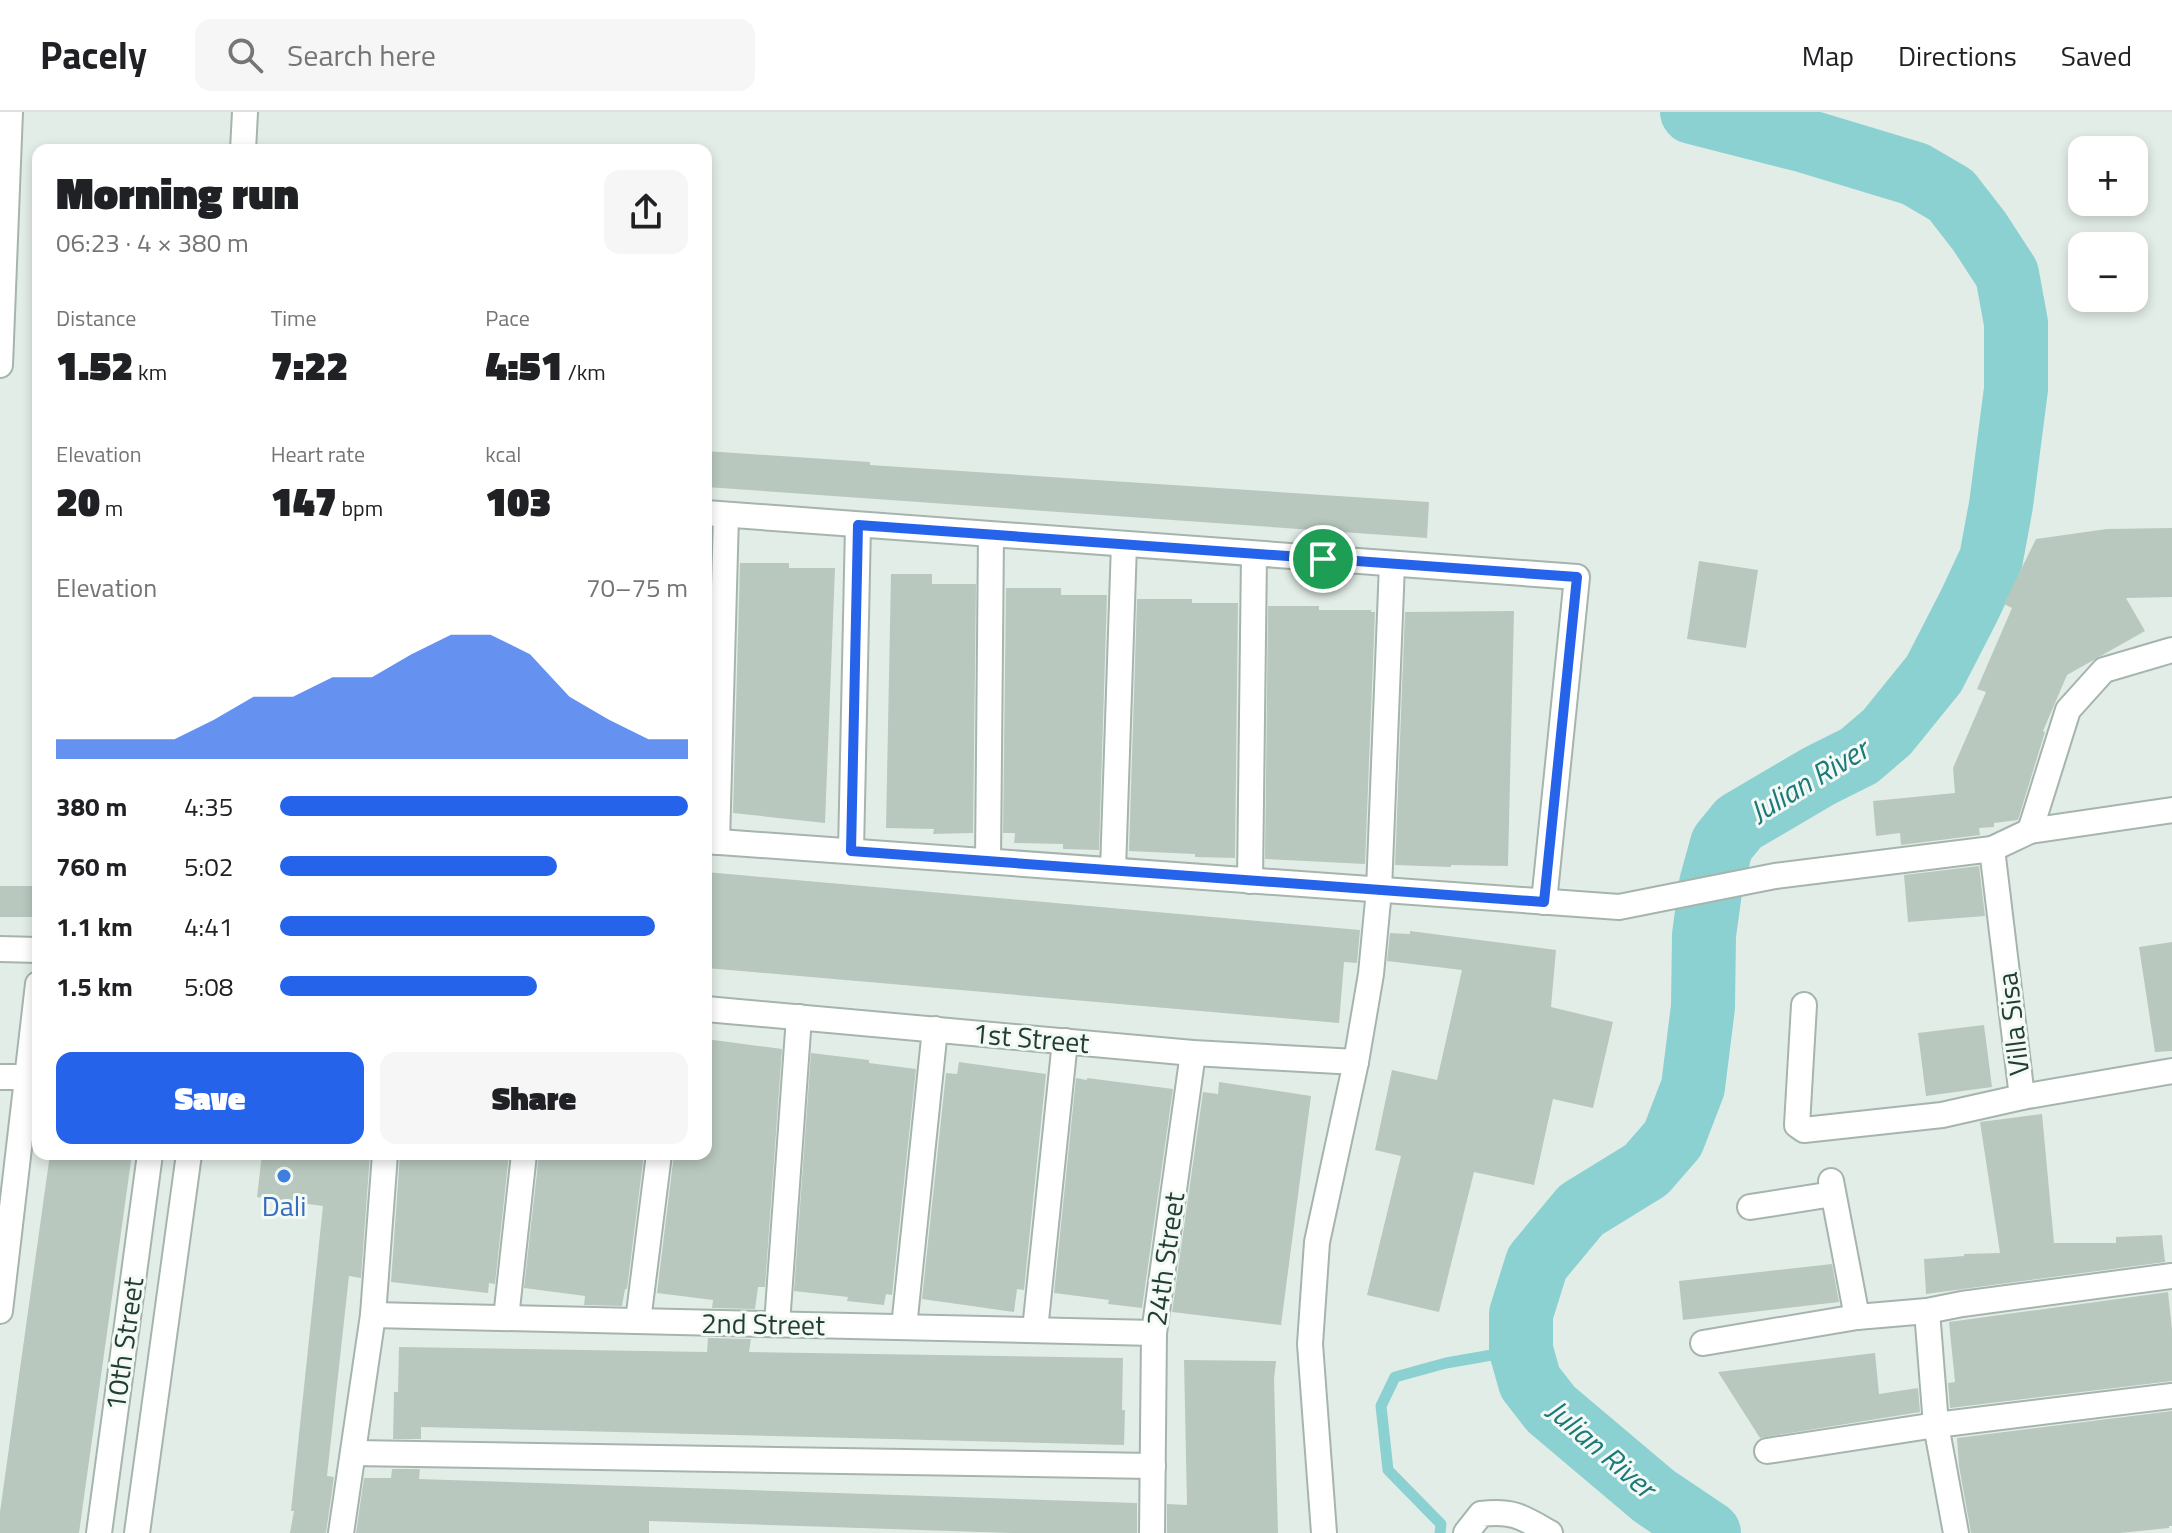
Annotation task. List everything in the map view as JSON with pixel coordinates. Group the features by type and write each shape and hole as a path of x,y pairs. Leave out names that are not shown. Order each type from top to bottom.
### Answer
{"street":[{"path":"0,365 4,164 10,112"},
{"path":"243,144 245,112"},
{"path":"1544,902 1577,577 716,514 712,841 1250,881 1544,902 1619,907 1775,876 1992,849 2030,831 2172,810"},
{"path":"851,851 858,525"},
{"path":"988,861 991,535"},
{"path":"1113,870 1124,544"},
{"path":"1250,881 1254,554"},
{"path":"1324,1533 1310,1344 1317,1242 1356,1062 1371,974 1379,890 1392,564"},
{"path":"2030,831 2068,710 2104,670 2172,650"},
{"name":"Villa Sisa","path":"1992,849 2022,1097 2172,1071"},
{"path":"0,949 32,950"},
{"path":"1804,1005 1797,1125 1804,1130 1942,1115 2022,1097"},
{"name":"1st Street","path":"712,1010 1193,1053 1356,1062"},
{"path":"777,1324 799,1017"},
{"path":"904,1327 935,1029"},
{"path":"0,1311 6,1210 32,1035"},
{"path":"1035,1330 1065,1041"},
{"name":"24th Street","path":"1152,1533 1154,1333 1193,1053"},
{"path":"0,1077 27,1077"},
{"name":"10th Street","path":"99,1533 149,1160"},
{"path":"137,1533 188,1160"},
{"path":"341,1533 373,1315 385,1160"},
{"path":"506,1318 523,1160"},
{"path":"638,1321 658,1160"},
{"path":"1750,1207 1832,1187 1857,1317"},
{"path":"1703,1343 1857,1317 1927,1311 2172,1276"},
{"path":"1927,1311 1936,1425 1956,1533"},
{"name":"2nd Street","path":"373,1315 1154,1333"},
{"path":"1767,1451 1936,1425 2172,1396"},
{"path":"353,1453 1153,1466"},
{"path":"1466,1533 1481,1514 1503,1511 1550,1533"}],"building":[{"path":"712,451 870,462 870,465 1429,502 1427,538 712,487"},
{"path":"2172,528 2172,597 2126,598 2145,631 2067,675 2043,731 2018,820 1979,828 1980,835 1901,845 1900,833 1876,836 1873,801 1955,793 1953,768 1986,692 1977,689 2012,608 2004,604 2036,539 2107,529"},
{"path":"1699,561 1758,570 1746,648 1687,639"},
{"path":"740,563 789,563 789,568 835,568 825,823 733,813"},
{"path":"891,574 932,574 932,584 976,584 973,833 933,834 934,829 886,828"},
{"path":"1006,588 1061,588 1061,595 1107,595 1099,850 1063,849 1063,844 1014,843 1015,833 1003,833"},
{"path":"1137,599 1238,603 1235,858 1129,851"},
{"path":"1268,606 1319,606 1319,610 1375,612 1365,864 1265,859"},
{"path":"1514,611 1508,866 1395,865 1405,612"},
{"path":"1979,866 1985,916 1908,922 1904,875"},
{"path":"712,873 1360,930 1357,963 1344,962 1339,1023 712,969"},
{"path":"0,886 32,886 32,917 0,917"},
{"path":"1410,931 1556,950 1551,1007 1613,1022 1593,1108 1553,1099 1534,1185 1474,1172 1439,1312 1367,1295 1401,1156 1375,1150 1392,1070 1437,1080 1462,970 1387,961 1390,933 1410,934"},
{"path":"2172,942 2172,1051 2155,1052 2139,947"},
{"path":"1984,1025 1992,1087 1926,1096 1918,1033"},
{"path":"712,1040 782,1049 765,1287 758,1287 755,1309 712,1308 713,1300 657,1293 673,1160 712,1160"},
{"path":"811,1053 916,1069 892,1295 886,1294 884,1305 794,1291"},
{"path":"959,1062 1046,1074 1024,1290 1017,1289 1014,1312 922,1299 946,1073 957,1074"},
{"path":"1076,1078 1173,1089 1142,1308 1054,1293"},
{"path":"1219,1082 1311,1096 1281,1325 1172,1312 1203,1092 1218,1094"},
{"path":"2042,1114 2054,1243 2116,1243 2116,1237 2162,1235 2165,1262 1926,1294 1924,1259 2000,1253 1980,1122"},
{"path":"49,1160 131,1160 79,1533 0,1533 0,1512"},
{"path":"261,1160 370,1160 361,1278 349,1276 327,1476 334,1477 326,1533 290,1533 323,1206 257,1197"},
{"path":"400,1160 508,1160 495,1284 489,1283 488,1293 391,1282"},
{"path":"538,1160 643,1160 627,1289 622,1306 584,1305 585,1296 524,1288"},
{"path":"1832,1264 1839,1302 1683,1320 1679,1281"},
{"path":"2168,1292 2172,1381 1950,1408 1948,1383 1955,1382 1949,1322"},
{"path":"708,1338 751,1339 749,1352 1123,1358 1124,1445 421,1427 421,1439 393,1439 399,1347 707,1352"},
{"path":"1875,1353 1879,1394 1918,1388 1920,1412 1760,1438 1718,1372"},
{"path":"1184,1360 1276,1361 1278,1533 1167,1533 1167,1504 1187,1505"},
{"path":"2172,1411 2172,1526 2169,1528 2120,1533 1971,1533 1957,1438"},
{"path":"392,1469 420,1469 419,1479 1137,1503 1137,1533 1011,1533 649,1521 649,1533 356,1533 364,1478 391,1478"}],"waterway":[{"name":"Julian River","path":"1692,112 1806,141 1915,174 1951,195 2007,274 2016,323 2016,389 2001,505 1991,559 1969,606 1934,674 1887,732 1859,756 1739,823 1722,844 1711,884 1704,935 1703,1007 1693,1087 1673,1139 1646,1170 1581,1210 1537,1263 1521,1314 1521,1350 1530,1382 1551,1409 1654,1496 1709,1533"},
{"path":"1440,1533 1441,1524 1388,1470 1381,1406 1395,1377 1446,1363 1521,1350"}],"place":[{"name":"Dali","path":"284,1176"}],"route":[{"path":"858,525 1323,559 1577,577 1544,902 851,851 858,525"}]}
